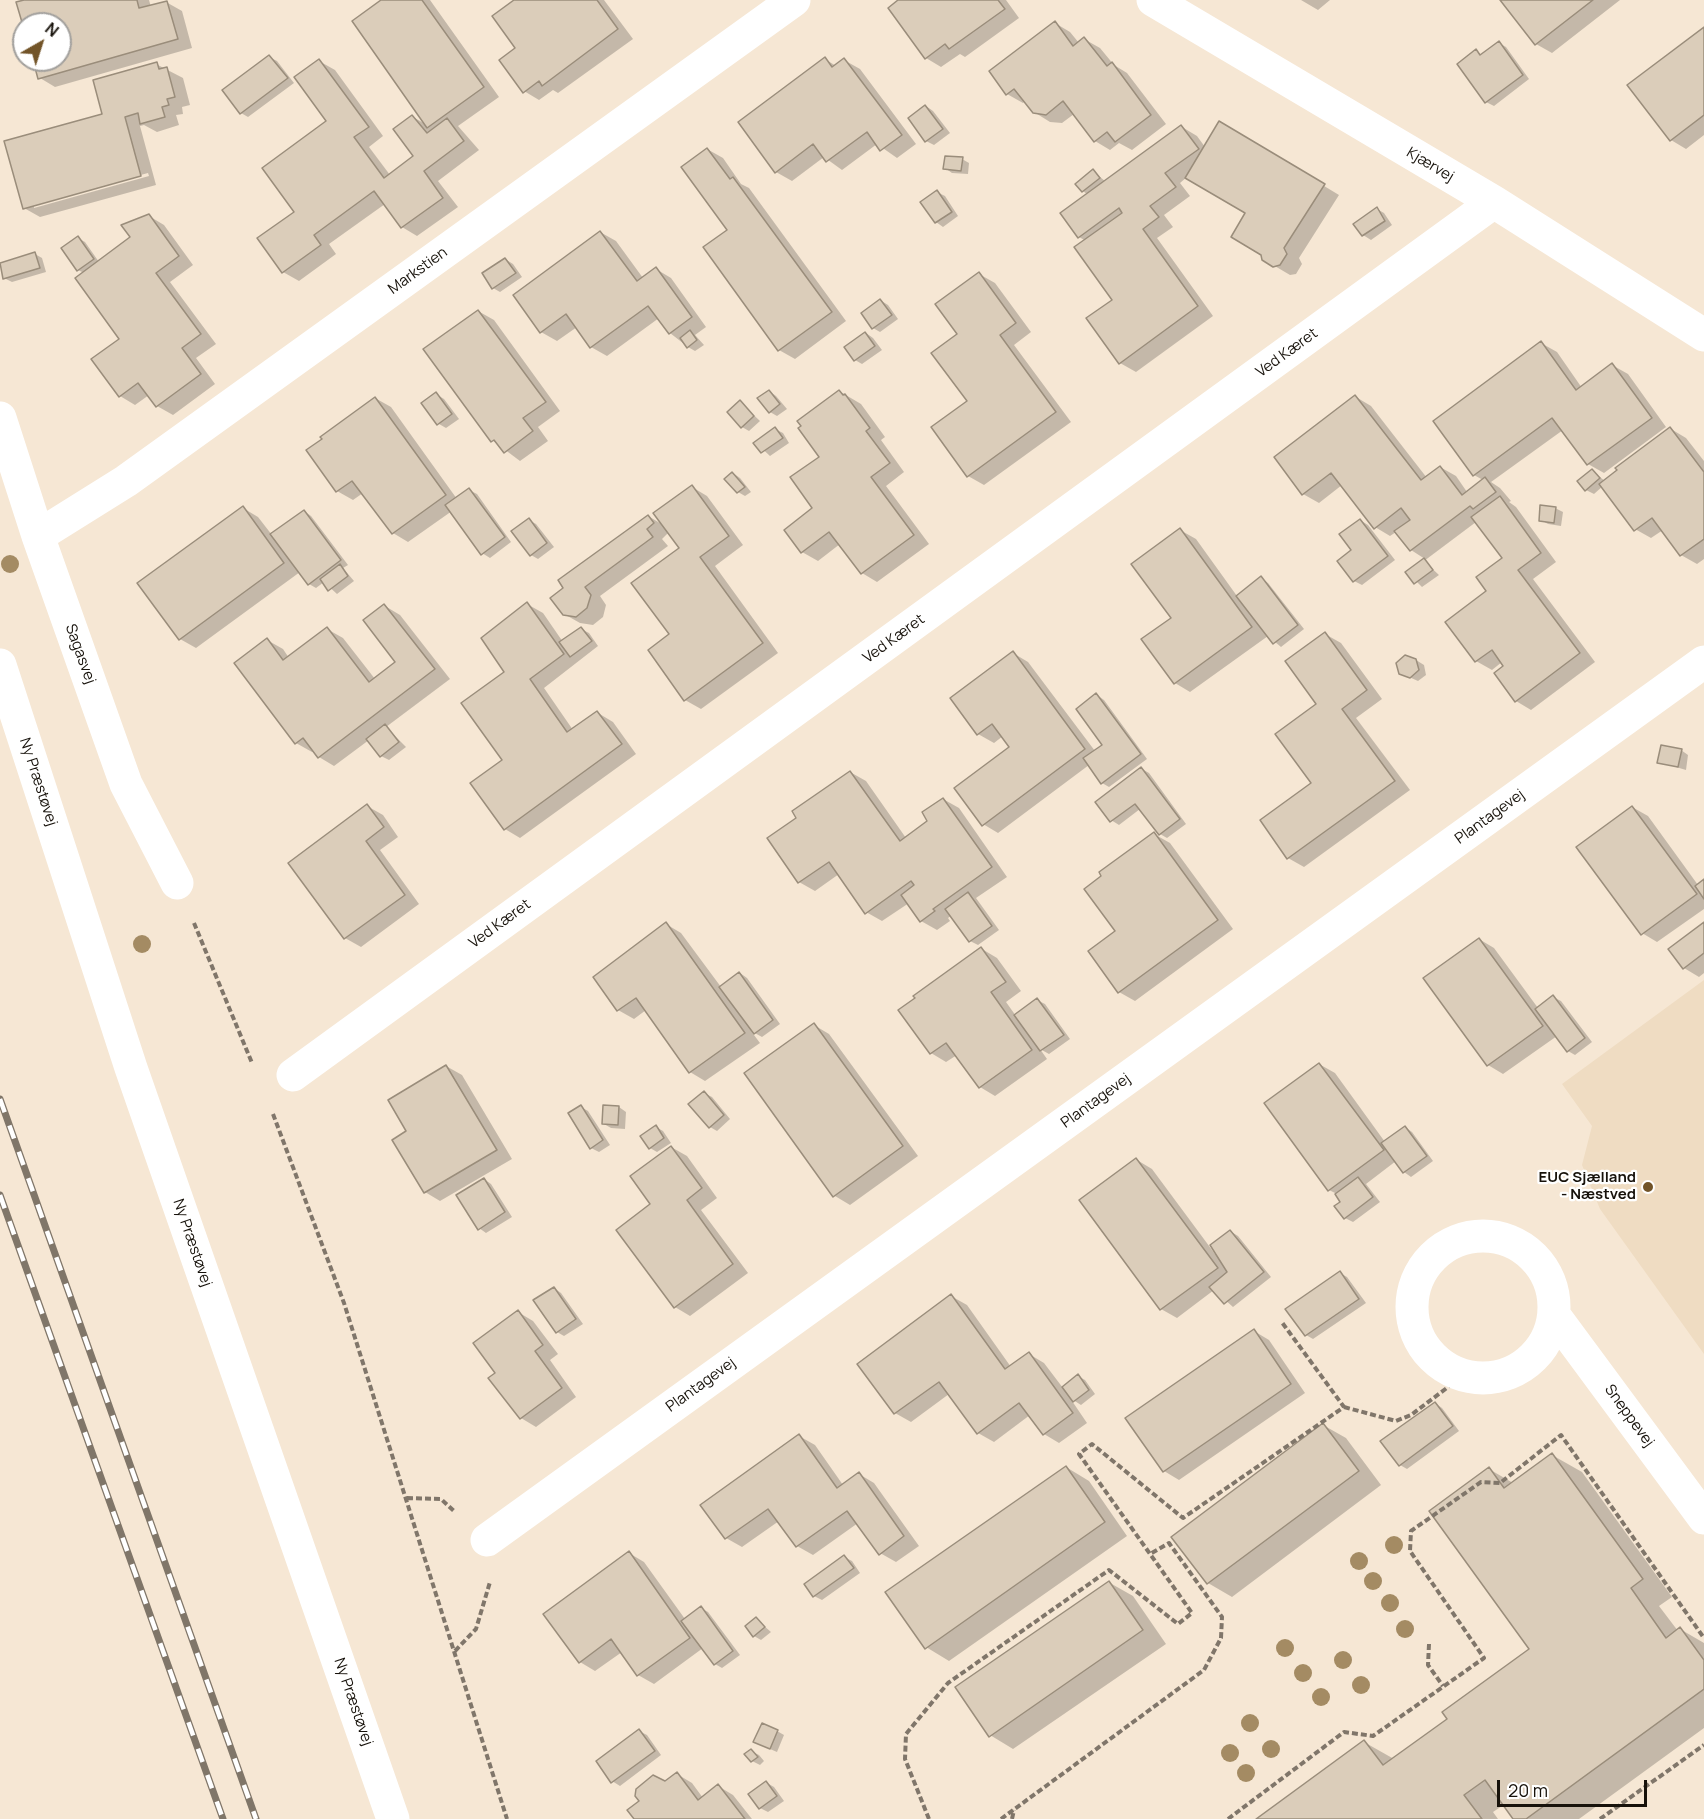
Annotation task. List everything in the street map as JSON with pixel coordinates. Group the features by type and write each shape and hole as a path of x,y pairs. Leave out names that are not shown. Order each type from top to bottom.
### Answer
{"street":[{"name":"Markstien","path":"38,536 126,482 794,0"},
{"name":"Kjærvej","path":"1153,0 1494,202 1704,335"},
{"name":"Ved Kæret","path":"293,1075 1494,202"},
{"name":"Sagasvej","path":"0,417 38,536 126,784 177,883"},
{"name":"Plantagevej","path":"487,1540 1704,662"},
{"name":"Ny Præstøvej","path":"0,665 131,1068 393,1819"},
{"name":"Sneppevej","path":"1492,1236 1513,1242 1531,1255 1545,1272 1553,1293 1554,1315 1547,1338 1526,1362 1512,1371 1488,1378 1464,1375 1442,1365 1425,1348 1415,1326 1412,1302 1418,1278 1431,1257 1449,1244 1469,1237 1492,1236"},
{"name":"Sneppevej","path":"1554,1315 1704,1518"}],"path":[{"path":"177,883 253,1065"},
{"path":"270,1108 344,1303 507,1819"},
{"path":"1281,1320 1344,1407 1396,1421 1411,1415 1464,1375"},
{"path":"929,1819 905,1759 906,1734 948,1683 1109,1570 1178,1624 1192,1613 1079,1454 1092,1444 1183,1518 1344,1407"},
{"path":"1228,1819 1344,1732 1372,1736 1484,1658 1410,1551 1412,1531 1481,1482 1500,1483 1561,1435 1704,1638"},
{"path":"407,1498 441,1499 487,1540 490,1586 476,1629 455,1651"},
{"path":"1001,1819 1203,1670 1221,1638 1222,1617 1169,1543 1150,1554"},
{"path":"1429,1644 1428,1665 1443,1687"},
{"path":"1600,1819 1704,1745"},
{"path":"1012,1819 1015,1809"}],"shaded area":[{"name":"EUC Sjælland - Næstved","path":"1704,980 1704,1354 1600,1209 1582,1165 1592,1126 1562,1084"}],"building":[{"path":"24,0 137,0 139,8 167,1 178,39 72,69 72,12 19,12 16,2"},
{"path":"381,0 422,0 484,87 427,128 352,21"},
{"path":"514,0 597,0 618,29 542,86 539,81 523,93 499,60 515,48 492,16"},
{"path":"898,0 998,0 1005,9 949,49 945,44 925,59 888,8"},
{"path":"1500,0 1593,0 1535,45"},
{"path":"1055,21 1073,46 1084,37 1107,66 1112,62 1151,115 1115,142 1107,132 1094,142 1063,101 1046,115 1033,113 1014,89 1006,95 989,71"},
{"path":"1704,27 1704,115 1670,141 1627,85"},
{"path":"1499,41 1523,75 1485,103 1457,64 1476,49 1480,55"},
{"path":"269,55 288,78 240,114 222,90"},
{"path":"825,57 832,67 844,58 902,135 880,151 867,132 826,162 813,144 775,173 738,122"},
{"path":"319,59 369,127 354,137 384,178 413,156 393,129 412,115 427,133 447,118 464,141 424,171 443,198 401,228 374,191 314,235 321,245 282,273 257,238 294,212 262,168 326,121 294,77"},
{"path":"157,62 159,69 167,67 175,97 167,99 169,105 162,107 165,117 140,124 138,113 125,117 141,176 23,209 4,141 102,114 93,80"},
{"path":"36,72 62,72 38,79"},
{"path":"925,105 943,129 925,142 908,118"},
{"path":"1219,121 1325,184 1284,248 1287,254 1280,265 1273,267 1262,260 1261,255 1231,237 1245,213 1185,178"},
{"path":"1181,125 1199,149 1165,173 1176,187 1150,206 1159,217 1143,229 1198,306 1119,364 1086,318 1112,300 1074,247 1122,213 1119,208 1078,238 1060,213"},
{"path":"707,148 730,179 733,177 832,312 778,351 703,247 727,230 681,167"},
{"path":"945,156 963,157 961,171 943,169"},
{"path":"1093,169 1100,178 1082,192 1075,184"},
{"path":"937,190 952,212 935,223 920,202"},
{"path":"1377,207 1385,221 1362,236 1353,224"},
{"path":"149,214 179,256 156,273 201,334 182,348 201,374 156,407 138,383 119,397 91,359 119,339 75,278 130,237 121,225"},
{"path":"600,231 637,281 656,267 692,317 669,334 648,306 590,348 566,314 540,333 513,295"},
{"path":"78,236 94,259 77,271 61,248"},
{"path":"35,252 40,268 3,279 0,263"},
{"path":"505,258 516,273 492,289 482,273"},
{"path":"979,272 1016,323 1000,335 1056,412 967,477 931,427 967,401 931,353 957,334 935,304"},
{"path":"880,299 892,315 872,329 861,313"},
{"path":"478,310 546,402 523,418 533,431 504,453 494,440 491,442 423,349"},
{"path":"690,330 697,340 687,348 680,338"},
{"path":"865,332 875,346 854,361 844,347"},
{"path":"1541,341 1576,390 1612,363 1652,418 1587,465 1552,418 1473,476 1433,421"},
{"path":"769,390 780,404 769,413 757,398"},
{"path":"839,390 843,395 845,394 870,428 866,431 890,463 871,477 914,535 861,574 829,532 801,553 784,530 812,508 790,477 819,457 798,428 801,426 797,421"},
{"path":"436,392 452,414 437,425 421,403"},
{"path":"1355,395 1421,480 1440,466 1462,495 1485,477 1496,492 1473,509 1470,506 1410,551 1394,531 1410,520 1401,508 1374,529 1331,473 1302,495 1274,457"},
{"path":"375,397 446,495 392,534 352,481 336,492 306,450"},
{"path":"740,400 754,416 741,428 727,412"},
{"path":"775,427 783,438 761,453 753,443"},
{"path":"1670,427 1704,472 1704,539 1680,556 1652,518 1634,531 1599,484 1617,470 1615,468"},
{"path":"1592,469 1600,478 1585,491 1577,481"},
{"path":"732,472 745,487 737,493 724,479"},
{"path":"692,485 729,536 700,557 763,643 684,701 648,650 669,634 631,583 679,548 653,513"},
{"path":"469,488 505,537 481,555 445,505"},
{"path":"1500,496 1541,553 1518,570 1580,653 1515,702 1494,673 1503,666 1492,650 1475,662 1445,622 1486,591 1476,577 1502,558 1471,517"},
{"path":"1540,505 1556,507 1554,523 1539,521"},
{"path":"243,506 284,563 179,640 137,583"},
{"path":"304,510 341,560 308,585 270,534"},
{"path":"648,515 654,523 647,529 653,537 585,587 591,595 587,608 576,617 563,615 550,598 563,588 558,580"},
{"path":"529,518 547,543 530,556 511,531"},
{"path":"1360,519 1388,556 1353,582 1337,561 1351,550 1339,534"},
{"path":"1180,528 1252,627 1174,684 1141,639 1171,618 1131,564"},
{"path":"1424,558 1433,570 1414,584 1405,572"},
{"path":"340,564 348,576 328,591 320,579"},
{"path":"1261,576 1298,625 1273,644 1236,596"},
{"path":"527,602 564,654 530,679 567,732 597,711 622,744 504,830 470,783 502,760 461,703 504,672 481,638"},
{"path":"384,604 435,669 318,758 303,738 295,744 234,663 267,638 283,660 327,627 369,682 395,662 363,620"},
{"path":"581,627 592,641 570,657 559,642"},
{"path":"1325,632 1367,690 1342,709 1395,781 1287,859 1260,820 1311,783 1275,734 1316,704 1285,661"},
{"path":"1013,651 1085,749 982,826 954,788 1009,747 992,724 977,735 950,698"},
{"path":"1405,655 1416,659 1419,670 1410,678 1399,674 1396,663"},
{"path":"1096,693 1141,754 1101,784 1083,758 1102,745 1076,709"},
{"path":"385,724 399,742 380,757 366,739"},
{"path":"1661,745 1682,749 1678,767 1657,763"},
{"path":"1141,767 1180,819 1159,835 1135,804 1110,822 1095,802"},
{"path":"850,771 900,841 927,821 922,812 943,798 992,867 933,909 935,911 920,922 901,895 914,885 911,881 865,914 829,862 798,883 767,838 796,818 792,811"},
{"path":"367,804 384,827 366,841 405,895 344,939 288,863"},
{"path":"1632,806 1697,894 1641,935 1576,847"},
{"path":"1154,832 1218,920 1118,993 1088,951 1115,931 1084,889 1101,876 1099,872"},
{"path":"1704,879 1704,899 1695,886"},
{"path":"968,892 992,926 969,942 945,909"},
{"path":"666,922 745,1033 689,1073 636,998 617,1011 593,977"},
{"path":"1704,922 1704,953 1683,969 1668,949"},
{"path":"1479,938 1543,1026 1487,1066 1423,978"},
{"path":"981,947 1006,982 991,992 1032,1050 979,1088 946,1043 930,1054 898,1010 915,998 913,996"},
{"path":"739,972 773,1020 754,1034 719,987"},
{"path":"1553,995 1585,1038 1567,1052 1535,1009"},
{"path":"1037,998 1064,1035 1040,1051 1014,1015"},
{"path":"814,1023 903,1146 833,1197 744,1073"},
{"path":"1319,1063 1384,1150 1328,1191 1264,1103"},
{"path":"446,1065 497,1150 424,1193 392,1140 406,1131 388,1100"},
{"path":"704,1091 724,1115 709,1128 688,1104"},
{"path":"581,1105 603,1140 590,1149 568,1113"},
{"path":"603,1105 619,1106 618,1125 602,1124"},
{"path":"656,1125 664,1138 649,1149 640,1136"},
{"path":"1405,1126 1427,1156 1403,1173 1381,1143"},
{"path":"671,1146 702,1188 687,1200 733,1264 674,1308 616,1230 650,1204 630,1176"},
{"path":"1136,1158 1218,1268 1160,1310 1079,1200"},
{"path":"1358,1177 1373,1197 1344,1219 1334,1206 1340,1202 1335,1194"},
{"path":"484,1178 505,1212 478,1230 456,1195"},
{"path":"1230,1230 1264,1272 1224,1304 1209,1287 1227,1272 1210,1245"},
{"path":"1340,1271 1359,1299 1305,1336 1285,1309"},
{"path":"554,1287 576,1319 556,1333 533,1300"},
{"path":"951,1294 1005,1369 1029,1352 1073,1413 1043,1435 1019,1403 977,1434 939,1382 894,1414 857,1364"},
{"path":"518,1310 543,1345 535,1351 562,1388 520,1419 488,1378 495,1373 473,1343"},
{"path":"1254,1329 1291,1384 1163,1472 1125,1418"},
{"path":"1078,1374 1089,1390 1073,1402 1062,1387"},
{"path":"1435,1402 1453,1426 1399,1466 1380,1441"},
{"path":"1323,1423 1359,1471 1207,1584 1171,1537"},
{"path":"799,1434 837,1488 859,1472 904,1536 879,1555 847,1511 796,1547 768,1509 725,1539 700,1505"},
{"path":"1552,1453 1643,1579 1631,1588 1666,1638 1680,1627 1704,1660 1704,1689 1526,1819 1513,1819 1485,1780 1464,1795 1482,1819 1256,1819 1364,1740 1383,1765 1447,1719 1442,1712 1529,1649 1429,1511 1489,1467 1504,1488"},
{"path":"1066,1466 1105,1522 925,1649 885,1592"},
{"path":"629,1551 690,1638 637,1676 611,1639 579,1663 543,1614"},
{"path":"844,1555 854,1568 813,1597 804,1584"},
{"path":"1109,1581 1143,1630 989,1737 955,1687"},
{"path":"701,1606 733,1651 714,1665 681,1621"},
{"path":"756,1617 765,1627 753,1637 745,1626"},
{"path":"762,1723 778,1730 770,1749 753,1742"},
{"path":"639,1729 655,1751 611,1783 596,1761"},
{"path":"751,1749 758,1757 751,1762 744,1754"},
{"path":"677,1772 698,1800 718,1784 745,1819 634,1819 627,1810 639,1801 635,1796 636,1789 653,1775 665,1781"},
{"path":"766,1781 777,1796 759,1809 748,1794"}],"railway":[{"path":"0,1099 256,1819"},
{"path":"0,1195 223,1819"}],"place":[{"name":"EUC Sjælland - Næstved","path":"1648,1187"}]}
